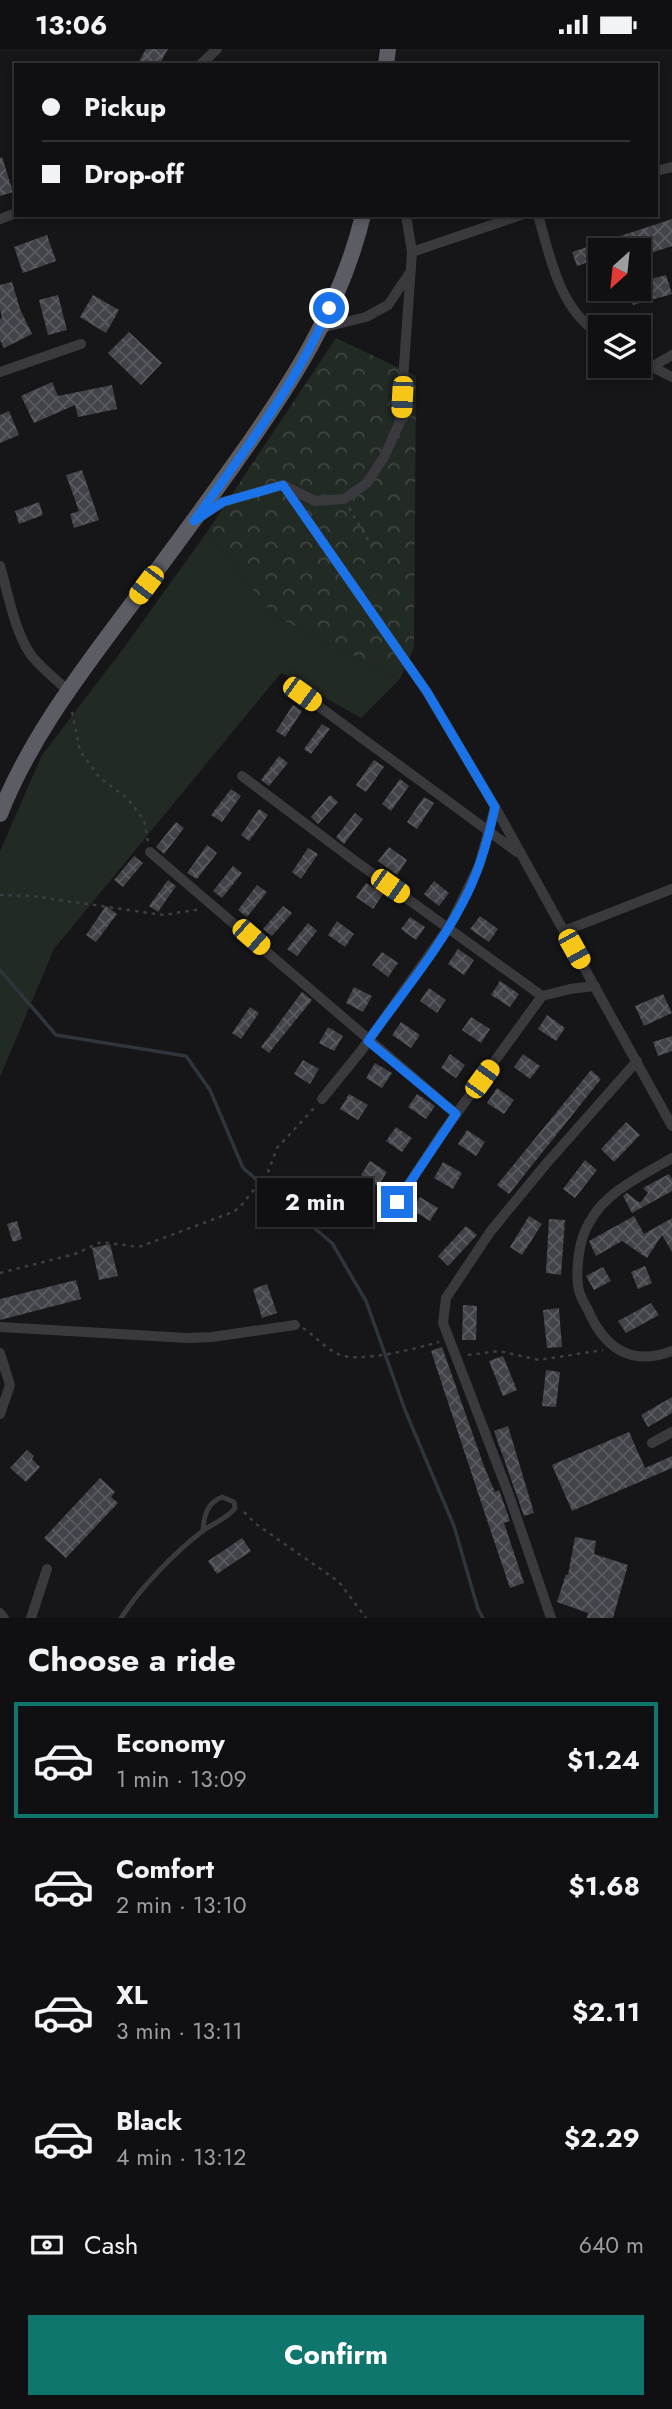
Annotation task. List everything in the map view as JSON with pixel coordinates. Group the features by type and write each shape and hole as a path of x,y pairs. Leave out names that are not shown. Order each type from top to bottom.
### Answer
{"highway":[{"path":"0,814 16,778 67,690 194,521 279,401 321,328 347,269 362,217"}],"street":[{"path":"202,63 217,49"},
{"path":"194,521 223,502 283,485 315,501 344,499 367,483 384,457 400,422 412,252 406,217"},
{"path":"412,252 515,217"},
{"path":"539,217 564,297 575,314 588,325"},
{"path":"321,328 366,317 388,305 410,274"},
{"path":"0,372 81,344"},
{"path":"651,367 672,355"},
{"path":"651,368 672,377"},
{"path":"283,485 427,692 495,807 672,1126"},
{"path":"0,566 27,648 67,690"},
{"path":"302,694 520,854"},
{"path":"242,776 542,996"},
{"path":"321,1099 368,1041 449,927 480,866 495,807"},
{"path":"150,852 456,1114"},
{"path":"564,931 672,889"},
{"path":"397,1202 456,1114 542,996 595,986"},
{"path":"551,1618 509,1495 443,1323 446,1298 489,1232 638,1061"},
{"path":"672,1158 616,1191 589,1222 580,1247 578,1288 596,1328 612,1347 637,1356 672,1351"},
{"path":"0,1327 212,1337 295,1325"},
{"path":"0,1353 10,1385 0,1414"},
{"path":"652,1443 672,1432"},
{"path":"31,1618 47,1569"},
{"path":"0,1613 4,1618"}],"lane":[{"path":"121,1618 149,1580 203,1531 231,1513 234,1502 222,1497 212,1503 205,1513 203,1531"}],"path":[{"path":"344,499 371,545"},
{"path":"67,690 80,751 100,778 127,798 144,820 150,852"},
{"path":"0,895 55,899 163,915 215,907"},
{"path":"0,1273 75,1254 101,1242 139,1247 233,1212 268,1172 277,1148 321,1099"},
{"path":"234,1502 256,1524 339,1582 366,1618"}],"green space":[{"path":"336,338 416,376 414,647 400,679 274,616 207,532"},
{"path":"207,532 274,616 400,679 361,718 281,673 54,949 0,1077 0,851 42,755"}],"building":[{"path":"146,49 168,49 160,63 138,63"},
{"path":"2,157 13,192 0,196 0,158"},
{"path":"672,219 672,246 651,253 651,238 614,238"},
{"path":"47,235 56,261 23,273 14,247"},
{"path":"588,247 588,262 577,266 572,252"},
{"path":"666,275 672,294 651,300 651,279"},
{"path":"12,282 20,309 32,334 4,348 0,340 0,285"},
{"path":"58,295 67,330 48,335 39,300"},
{"path":"93,295 119,310 106,333 80,317"},
{"path":"632,301 647,301 633,305"},
{"path":"129,332 162,363 141,385 108,353"},
{"path":"52,382 58,396 112,385 117,409 78,417 75,405 34,423 21,396"},
{"path":"9,411 19,435 0,443 0,415"},
{"path":"82,470 99,520 74,528 70,514 79,511 66,475"},
{"path":"39,502 43,515 19,524 15,511"},
{"path":"293,705 302,711 285,737 276,731"},
{"path":"322,724 330,729 311,754 304,749"},
{"path":"279,756 288,763 269,786 261,780"},
{"path":"374,760 384,767 366,792 356,785"},
{"path":"400,779 409,786 391,811 382,804"},
{"path":"231,789 241,796 222,822 211,815"},
{"path":"330,795 338,802 318,824 311,817"},
{"path":"424,797 434,803 417,829 407,822"},
{"path":"259,809 268,815 249,841 241,835"},
{"path":"355,813 363,819 344,844 336,837"},
{"path":"176,822 184,828 164,854 156,847"},
{"path":"207,845 217,853 197,879 187,873"},
{"path":"389,847 407,860 397,875 378,861"},
{"path":"308,848 318,854 301,879 292,872"},
{"path":"134,856 143,863 123,887 114,880"},
{"path":"233,866 242,873 222,898 213,891"},
{"path":"168,880 176,886 158,912 149,906"},
{"path":"434,881 449,893 439,906 424,894"},
{"path":"366,883 383,894 373,909 356,897"},
{"path":"257,885 267,892 247,917 238,910"},
{"path":"106,906 117,914 96,942 86,935"},
{"path":"283,906 292,913 272,936 263,929"},
{"path":"480,916 498,929 489,942 470,929"},
{"path":"410,917 425,927 416,940 401,929"},
{"path":"337,921 354,934 345,947 328,935"},
{"path":"308,923 317,931 297,956 287,949"},
{"path":"458,949 474,960 464,975 448,964"},
{"path":"382,952 398,963 388,977 372,965"},
{"path":"500,981 519,994 510,1007 491,995"},
{"path":"354,987 372,996 363,1012 346,1003"},
{"path":"429,988 446,1000 437,1013 420,1001"},
{"path":"302,992 312,1000 269,1053 261,1047"},
{"path":"663,994 672,1013 644,1026 635,1006"},
{"path":"250,1007 259,1013 241,1039 232,1033"},
{"path":"547,1015 565,1028 556,1041 538,1029"},
{"path":"471,1017 490,1029 481,1043 462,1030"},
{"path":"401,1022 420,1035 411,1048 392,1035"},
{"path":"328,1027 343,1036 334,1051 319,1043"},
{"path":"672,1036 672,1051 658,1056 653,1042"},
{"path":"450,1054 465,1065 456,1078 441,1068"},
{"path":"523,1054 540,1066 530,1079 514,1067"},
{"path":"303,1060 319,1069 310,1084 294,1074"},
{"path":"375,1063 392,1073 382,1088 366,1078"},
{"path":"591,1070 601,1079 509,1194 497,1185"},
{"path":"497,1088 514,1100 504,1114 487,1103"},
{"path":"349,1094 368,1105 358,1120 340,1109"},
{"path":"417,1094 435,1106 426,1119 408,1107"},
{"path":"626,1122 640,1135 614,1162 601,1149"},
{"path":"396,1127 412,1138 402,1152 386,1141"},
{"path":"467,1130 485,1142 476,1156 458,1144"},
{"path":"585,1160 597,1170 575,1198 563,1189"},
{"path":"370,1161 387,1172 378,1186 361,1175"},
{"path":"443,1162 462,1173 453,1189 434,1178"},
{"path":"669,1174 672,1191 632,1213 623,1196 627,1193 640,1203 648,1193 643,1188"},
{"path":"420,1197 438,1208 430,1221 412,1210"},
{"path":"529,1216 542,1224 522,1255 510,1247"},
{"path":"634,1216 644,1234 672,1218 672,1252 662,1235 647,1258 622,1241 596,1256 589,1241"},
{"path":"549,1219 565,1220 561,1275 546,1273"},
{"path":"17,1221 22,1239 13,1242 7,1224"},
{"path":"466,1226 477,1235 448,1266 438,1256"},
{"path":"110,1244 118,1276 99,1280 92,1248"},
{"path":"645,1266 652,1283 638,1289 631,1272"},
{"path":"603,1267 611,1281 594,1290 586,1276"},
{"path":"76,1280 81,1299 0,1320 0,1299"},
{"path":"267,1284 277,1313 262,1318 253,1289"},
{"path":"651,1303 659,1315 626,1333 618,1321"},
{"path":"463,1305 477,1306 476,1340 462,1340"},
{"path":"559,1308 562,1347 547,1348 543,1310"},
{"path":"442,1347 485,1469 495,1492 499,1490 510,1521 504,1523 524,1583 510,1588 431,1351"},
{"path":"503,1356 517,1390 503,1396 489,1361"},
{"path":"546,1370 560,1372 556,1407 542,1406"},
{"path":"672,1397 672,1413 648,1427 641,1415"},
{"path":"508,1426 534,1513 524,1516 494,1431"},
{"path":"629,1432 645,1468 672,1456 672,1468 572,1511 552,1465"},
{"path":"27,1450 40,1467 26,1482 10,1468"},
{"path":"100,1478 115,1492 111,1497 118,1503 66,1558 44,1538"},
{"path":"575,1537 596,1541 594,1554 628,1565 613,1618 587,1618 588,1613 557,1602 566,1574 568,1575"},
{"path":"242,1538 251,1551 217,1574 208,1561"}],"waterway":[{"path":"0,970 56,1035 186,1056 210,1090 243,1168 332,1243 366,1301 405,1410 454,1526 483,1618"}],"route":[{"path":"329,308 302,365 194,521 223,502 283,485 427,692 495,807 480,866 464,901 449,927 368,1041 456,1114 397,1202"}]}
